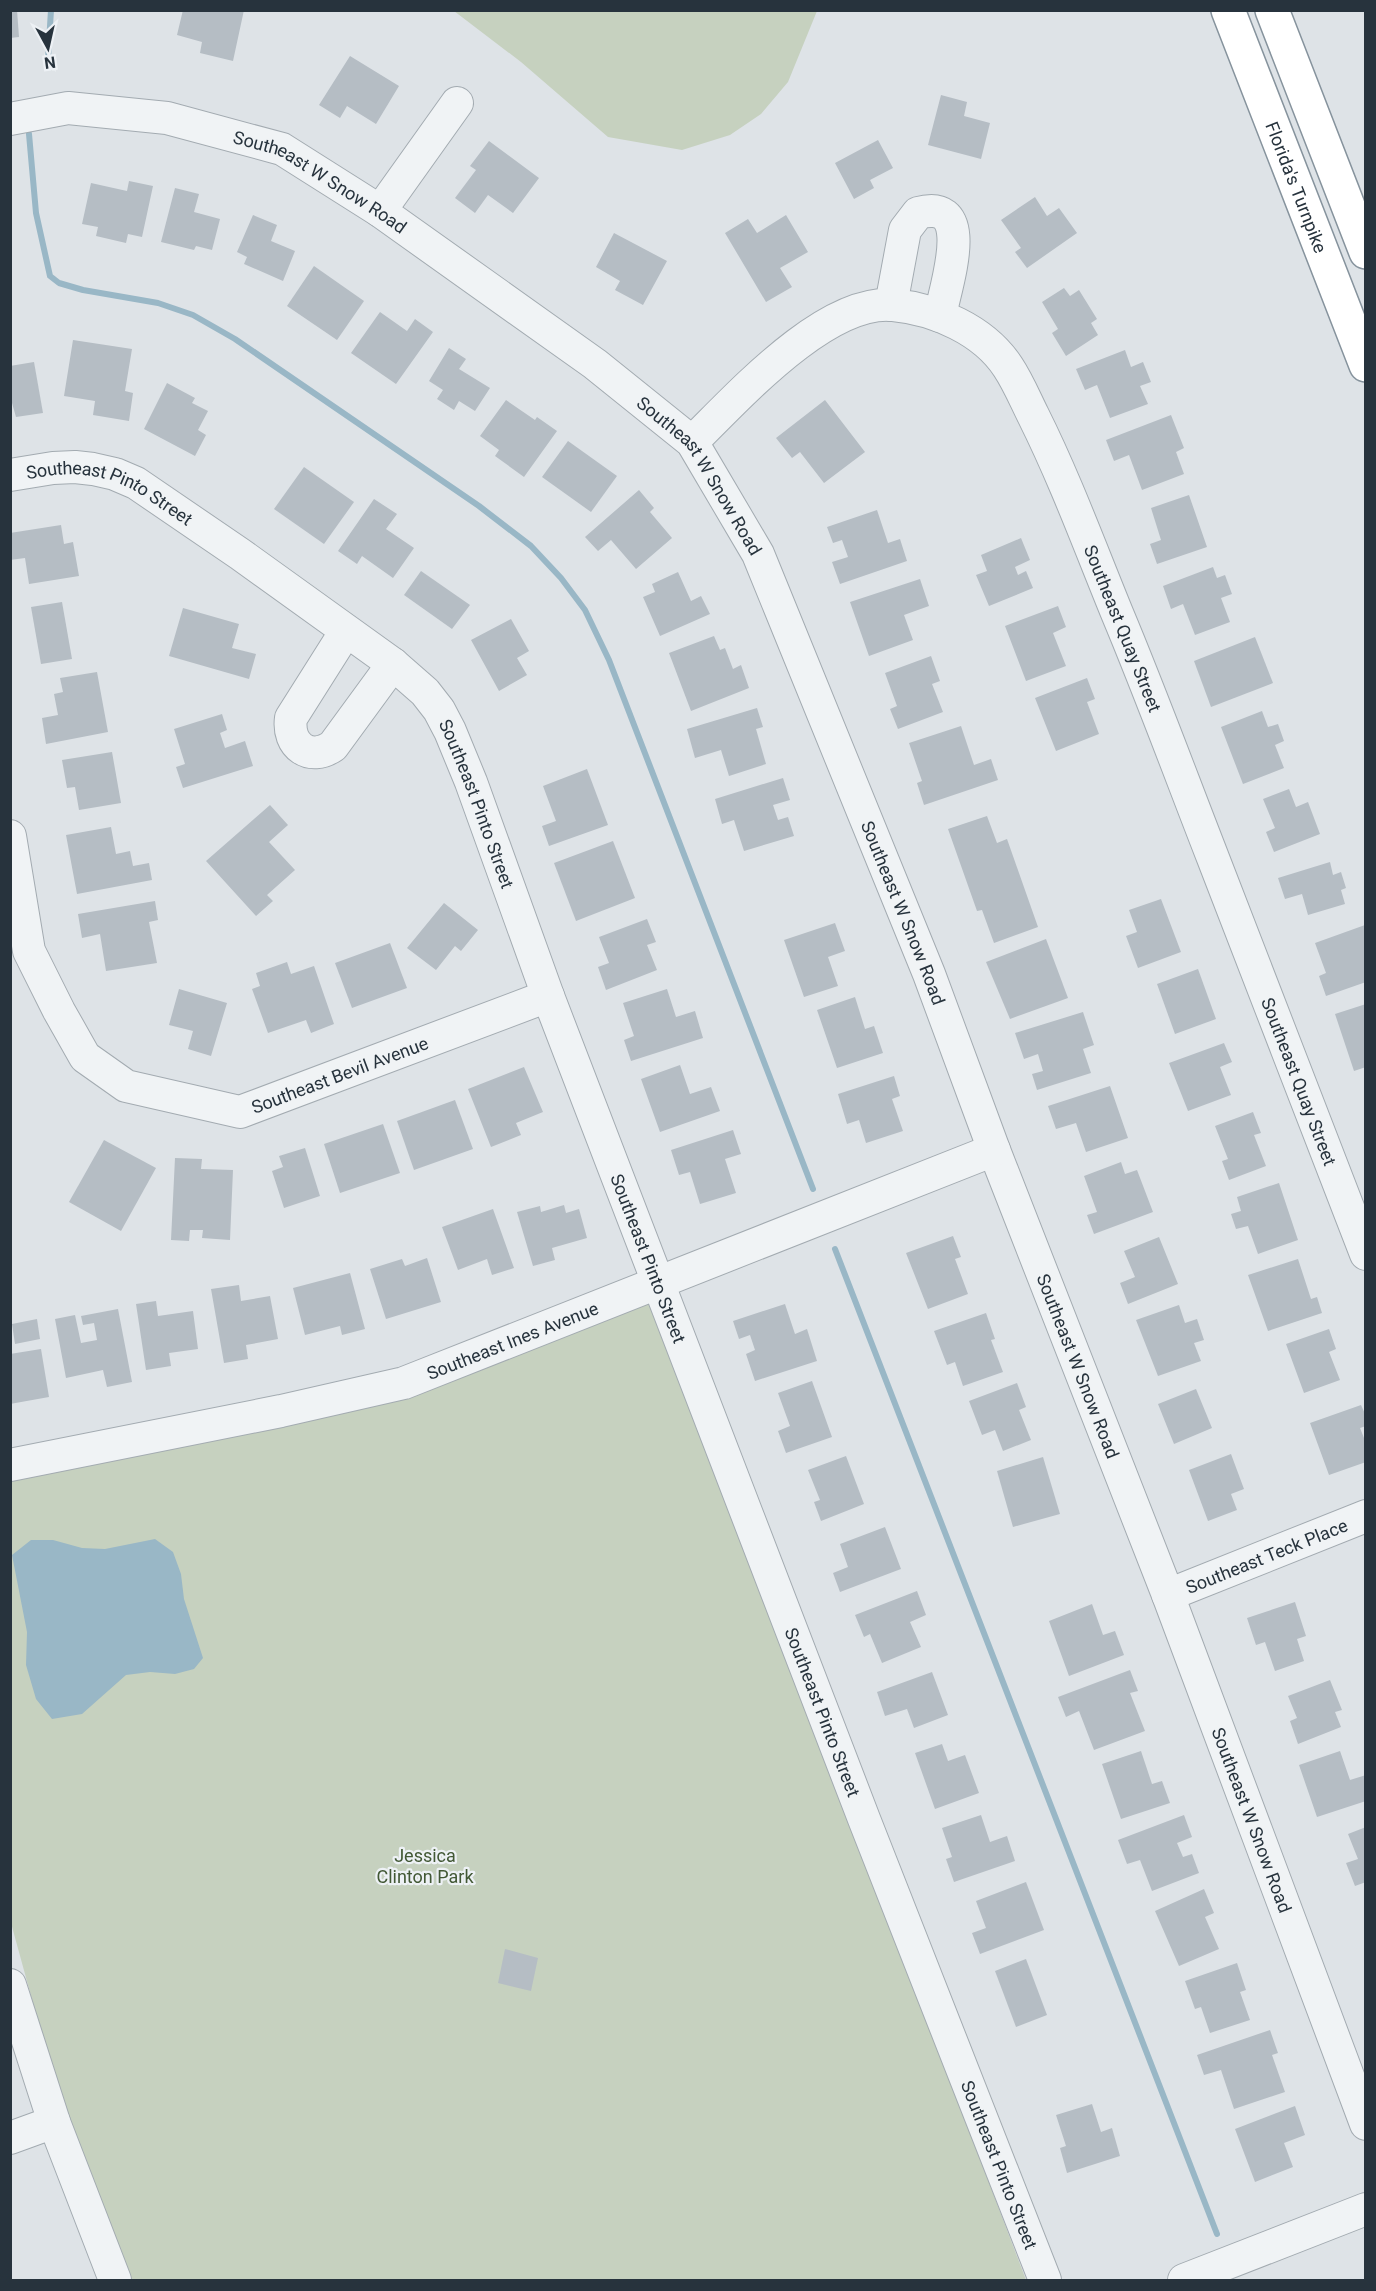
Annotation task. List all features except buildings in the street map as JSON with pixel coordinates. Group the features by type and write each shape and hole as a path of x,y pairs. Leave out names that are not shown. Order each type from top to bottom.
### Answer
{"highway":[{"name":"Florida's Turnpike","path":"1228,10 1365,365"},
{"path":"1272,10 1365,252"}],"street":[{"path":"380,211 457,103"},
{"name":"Southeast W Snow Road","path":"10,119 68,108 167,118 282,149 380,211 595,364 692,442 758,554 929,974 994,1150 1168,1595 1365,2124"},
{"path":"891,305 905,230 918,213 938,211 951,221 955,235 940,316"},
{"name":"Southeast Quay Street","path":"692,442 766,370 795,346 830,323 858,310 891,305 940,316 970,331 1008,365 1046,441 1133,651 1365,1254"},
{"name":"Southeast Pinto Street","path":"10,475 75,467 115,474 136,483 240,554 393,664 425,692 439,710 450,731 548,996 864,1819 1045,2280"},
{"path":"346,631 291,718 290,733 296,744 318,752 326,751 333,746 393,664"},
{"name":"Southeast Bevil Avenue","path":"10,836 29,951 85,1056 126,1086 240,1112 548,996"},
{"name":"Southeast Ines Avenue","path":"10,1465 281,1411 404,1383 994,1150"},
{"name":"Southeast Teck Place","path":"1168,1595 1365,1516"},
{"path":"10,1985 54,2122 115,2280"},
{"path":"10,2138 54,2122"},
{"path":"1184,2280 1365,2210"}],"green space":[{"path":"454,11 817,11 788,82 761,114 730,135 682,150 608,137 521,62"},
{"name":"Jessica Clinton Park","path":"653,1296 1026,2280 132,2280 56,2087 11,1923 10,1476 96,1458"}],"water":[{"path":"155,1539 173,1552 181,1574 184,1599 203,1658 194,1669 175,1674 150,1672 126,1675 82,1714 52,1719 36,1699 26,1665 27,1632 12,1555 31,1540 53,1540 82,1548 105,1549"}],"waterway":[{"path":"48,59 51,10"},
{"path":"29,134 36,213 50,276 59,283 83,290 158,303 193,315 235,339 479,506 531,546 561,578 585,610 609,660 813,1189"},
{"path":"835,1249 1217,2234"}]}
